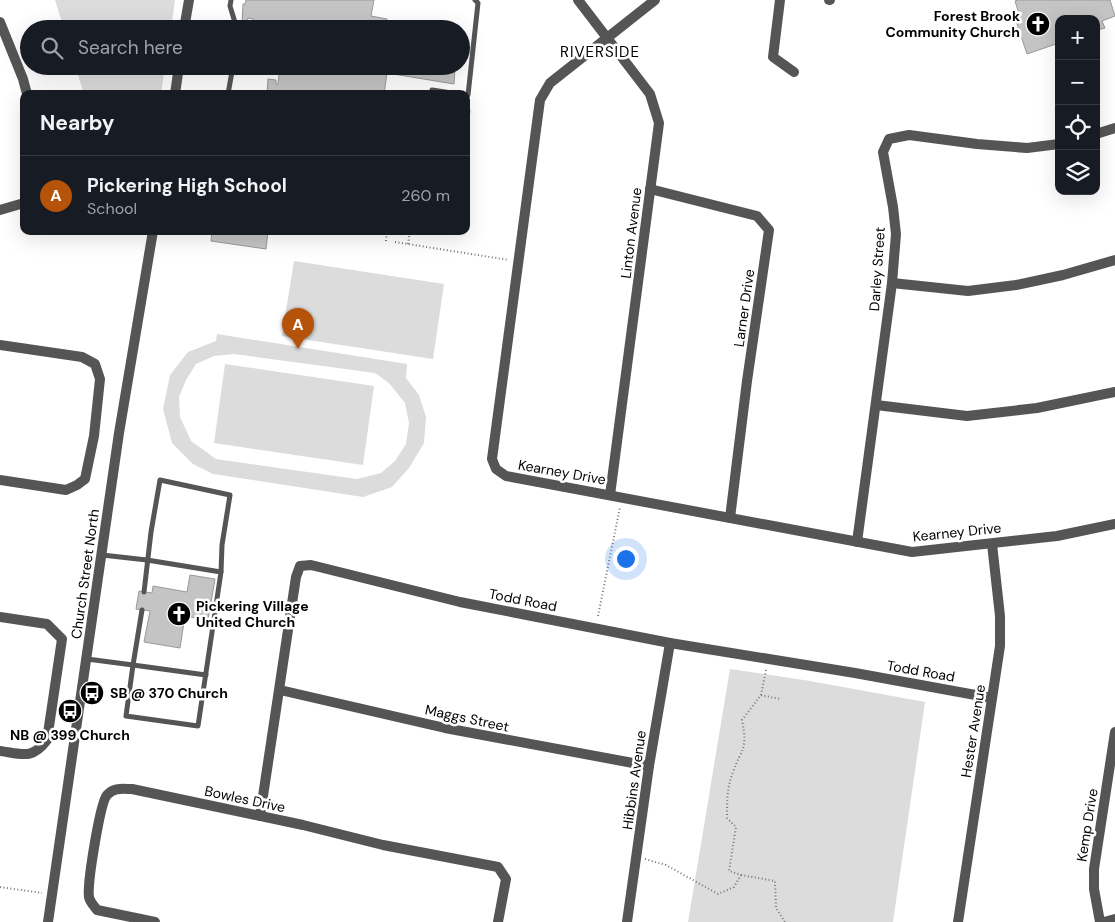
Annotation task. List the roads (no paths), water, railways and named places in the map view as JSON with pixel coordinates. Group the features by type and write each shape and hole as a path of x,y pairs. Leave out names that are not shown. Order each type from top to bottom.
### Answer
{"street":[{"path":"186,20 189,0"},
{"name":"Linton Avenue","path":"578,0 650,94 659,123 610,495"},
{"name":"Kearney Drive","path":"655,0 550,83 540,100 492,459 496,469 506,476 912,552 1057,536 1115,524"},
{"path":"780,0 773,56 794,72"},
{"path":"0,22 20,72"},
{"path":"21,75 26,90"},
{"path":"176,90 178,75"},
{"path":"1100,133 1115,128"},
{"name":"Darley Street","path":"857,542 892,282 896,234 893,207 882,152 889,139 909,135 1027,148 1055,144"},
{"name":"Larner Drive","path":"650,189 758,216 769,230 747,381 730,518"},
{"path":"0,210 20,204"},
{"name":"Church Street North","path":"48,922 120,425 152,235"},
{"path":"892,282 968,291 1016,285 1063,275 1115,260"},
{"path":"0,345 82,357 95,364 100,379 94,436 85,479 77,486 66,490 0,480"},
{"path":"876,405 967,416 1037,408 1115,392"},
{"name":"Hester Avenue","path":"958,922 1000,646 1000,616 992,544"},
{"name":"Todd Road","path":"260,816 296,577 300,566 311,565 460,602 670,643 855,673 992,698"},
{"path":"0,617 47,624 62,639 47,740 40,749 26,755 0,751"},
{"name":"Hibbins Avenue","path":"628,922 649,766 670,643"},
{"name":"Maggs Street","path":"280,690 445,728 649,766"},
{"name":"Kemp Drive","path":"1100,922 1094,889 1094,869 1115,732"},
{"name":"Bowles Drive","path":"154,922 97,910 89,899 89,881 102,807 106,795 116,788 132,789 260,816 383,845 498,867 506,879 498,922"},
{"path":"1104,922 1115,919"}],"lane":[{"path":"231,0 230,6 234,20"},
{"path":"469,90 478,3 475,0"},
{"path":"229,90 231,75"},
{"path":"142,610 126,716 198,726 221,572 222,545 230,495 160,480 147,560 144,592"},
{"path":"102,555 221,572"},
{"path":"87,659 206,675"}],"place":[{"name":"Forest Brook Community Church","path":"1038,24"},
{"name":"Pickering High School","path":"298,349"},
{"name":"Pickering Village United Church","path":"179,614"},
{"name":"SB @ 370 Church","path":"92,693"},
{"name":"NB @ 399 Church","path":"70,711"}],"district":[{"name":"RIVERSIDE","path":"600,52"}]}
